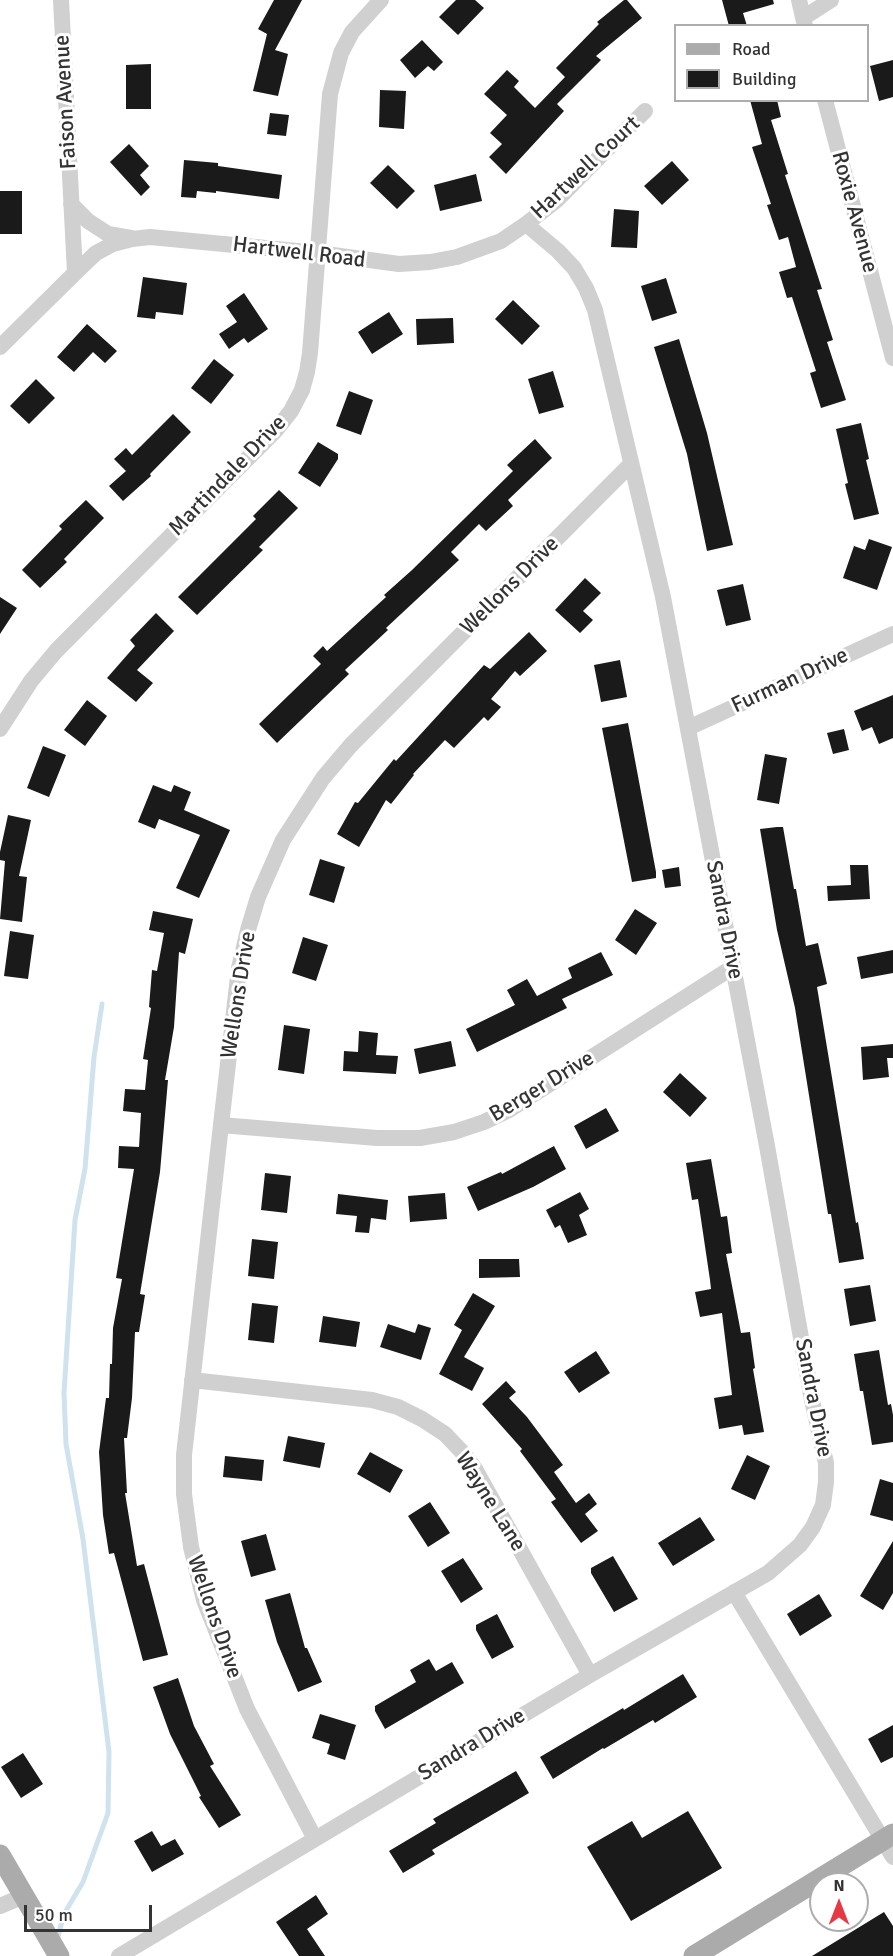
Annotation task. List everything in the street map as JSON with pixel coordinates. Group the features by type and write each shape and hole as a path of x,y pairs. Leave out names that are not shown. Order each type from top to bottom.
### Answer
{"main road":[{"path":"694,1956 890,1844"},
{"path":"0,1855 59,1956"}],"street":[{"name":"Faison Avenue","path":"61,0 75,273"},
{"name":"Martindale Drive","path":"0,729 31,681 56,651 276,430 291,411 302,390 308,372 330,94 334,71 352,33 381,0"},
{"path":"799,0 804,22 831,0"},
{"name":"Roxie Avenue","path":"826,102 890,333 893,358"},
{"name":"Hartwell Court","path":"525,224 556,200 645,111"},
{"path":"71,204 88,221 108,234 132,239"},
{"path":"525,224 558,251 574,268 586,288 595,310 631,464"},
{"name":"Hartwell Road","path":"75,273 96,253 113,244 150,237 318,253 399,264 430,262 486,248 501,241 525,224"},
{"path":"0,347 75,273"},
{"name":"Sandra Drive","path":"119,1956 590,1675 768,1573 800,1545 813,1527 823,1505 826,1463 812,1400 767,1146 663,597 631,464"},
{"name":"Wellons Drive","path":"315,1839 247,1709 204,1600 190,1547 184,1494 184,1455 239,968 248,930 270,868 301,809 323,778 351,745 631,464"},
{"name":"Furman Drive","path":"688,728 893,634"},
{"name":"Berger Drive","path":"221,1125 377,1138 420,1138 454,1132 484,1122 509,1110 733,967"},
{"name":"Wayne Lane","path":"192,1380 372,1400 406,1411 445,1434 476,1469 590,1675"},
{"path":"734,1592 890,1844"},
{"path":"0,1906 24,1896"}],"building":[{"path":"274,0 302,0 275,50 288,54 278,96 253,91 267,34 258,29"},
{"path":"456,0 475,0 484,8 458,35 439,17"},
{"path":"627,0 642,18 596,56 601,60 557,104 564,111 506,174 489,157 502,144 490,133 507,115 484,94 507,70 519,81 514,87 535,108 565,77 556,68 599,24 597,22"},
{"path":"722,0 773,0 774,4 743,13 746,24 728,24"},
{"path":"422,40 443,62 434,71 428,66 415,78 400,60"},
{"path":"893,60 893,97 879,101 870,66"},
{"path":"151,64 151,109 126,109 126,65"},
{"path":"380,90 406,91 404,129 379,127"},
{"path":"751,102 777,102 781,117 771,120 788,174 785,175 822,289 817,290 833,340 827,342 846,400 821,408 810,373 816,371 792,297 787,298 779,272 796,267 788,237 779,240 767,205 771,204 752,147 762,144"},
{"path":"270,113 289,115 286,136 267,134"},
{"path":"129,144 149,166 140,175 150,187 141,196 110,162"},
{"path":"184,160 218,163 218,166 282,175 279,199 216,191 216,193 197,191 196,198 181,197"},
{"path":"672,161 689,180 662,205 644,186"},
{"path":"388,165 415,191 397,209 370,183"},
{"path":"476,174 482,201 440,211 434,185"},
{"path":"0,191 22,191 22,234 0,234"},
{"path":"614,209 639,211 637,248 611,247"},
{"path":"143,277 187,283 183,315 156,312 155,319 137,317"},
{"path":"666,278 677,313 652,321 641,286"},
{"path":"244,293 268,329 248,343 244,338 229,349 219,334 237,322 226,306"},
{"path":"513,300 540,326 522,345 495,319"},
{"path":"389,312 403,334 372,354 358,332"},
{"path":"453,318 454,343 417,345 416,319"},
{"path":"87,324 117,351 105,363 93,352 74,372 57,357"},
{"path":"679,339 707,433 733,545 707,551 687,454 654,347"},
{"path":"214,359 234,375 211,404 191,388"},
{"path":"553,371 564,407 539,414 528,379"},
{"path":"36,379 55,398 29,424 10,406"},
{"path":"349,391 373,400 361,435 336,426"},
{"path":"173,414 191,432 150,474 151,476 123,501 109,486 126,471 114,459 126,448 132,455"},
{"path":"861,423 869,459 866,460 879,514 854,520 845,484 848,483 836,429"},
{"path":"535,439 552,458 508,500 513,506 486,531 479,524 451,552 459,560 386,628 388,630 345,670 349,674 277,743 259,724 321,664 313,656 323,646 327,651 386,597 384,595 513,471 507,465"},
{"path":"318,442 338,454 338,459 320,487 298,473"},
{"path":"279,490 298,508 259,547 263,550 197,615 178,597 256,519 253,516"},
{"path":"86,500 104,518 64,559 67,562 40,588 22,570 62,529 59,526"},
{"path":"869,539 892,547 877,590 843,578 854,546 865,550"},
{"path":"585,578 601,593 583,611 593,620 580,633 555,610"},
{"path":"743,584 751,620 726,626 717,590"},
{"path":"0,597 17,608 0,634"},
{"path":"156,613 174,631 137,670 153,683 136,702 107,678 135,646 130,640"},
{"path":"529,632 547,651 520,676 515,671 491,699 501,707 488,721 484,717 454,748 445,740 413,774 391,804 386,800 359,847 337,834 355,802 358,803 394,759 396,761 484,665 490,669"},
{"path":"620,660 627,697 601,702 594,665"},
{"path":"893,695 893,738 879,744 872,727 862,731 854,711"},
{"path":"87,700 107,716 85,746 64,730"},
{"path":"628,723 656,872 656,878 632,882 602,728"},
{"path":"844,729 849,750 833,754 827,733"},
{"path":"43,746 66,755 49,797 27,788"},
{"path":"765,754 787,758 779,804 757,800"},
{"path":"153,785 171,792 174,785 191,792 184,810 230,830 199,898 176,888 200,835 159,819 155,829 138,822"},
{"path":"8,815 31,820 19,876 27,877 22,922 0,919 5,861 0,860 0,852"},
{"path":"783,827 806,946 818,943 827,984 817,987 864,1259 839,1263 831,1214 828,1214 795,1008 777,930 760,829"},
{"path":"320,859 345,867 334,903 309,895"},
{"path":"850,865 868,865 870,899 828,901 827,886 851,885"},
{"path":"679,867 681,886 665,888 662,870"},
{"path":"635,909 657,923 636,955 615,940"},
{"path":"153,911 193,919 185,954 179,952 174,1027 165,1080 168,1080 160,1172 140,1294 145,1295 139,1332 135,1332 132,1398 127,1438 124,1438 127,1493 125,1493 137,1566 144,1564 168,1655 143,1661 114,1553 109,1554 103,1515 99,1452 106,1398 109,1398 113,1328 122,1279 116,1278 134,1169 118,1168 119,1146 139,1147 141,1113 123,1111 125,1089 145,1090 148,1060 143,1059 151,1008 149,1007 152,970 157,971 164,933 149,930"},
{"path":"10,931 34,935 28,979 4,976"},
{"path":"303,937 328,945 316,981 292,973"},
{"path":"893,950 893,973 861,979 857,957"},
{"path":"601,952 613,975 562,999 567,1008 477,1052 466,1029 515,1005 507,990 527,979 537,996 572,978 568,968"},
{"path":"284,1025 310,1029 304,1074 278,1070"},
{"path":"359,1031 378,1033 376,1055 398,1056 396,1074 343,1071 344,1051 358,1052"},
{"path":"451,1041 456,1066 419,1074 414,1049"},
{"path":"893,1044 893,1058 887,1058 889,1077 863,1080 861,1047"},
{"path":"680,1073 707,1098 690,1117 663,1092"},
{"path":"606,1108 619,1131 586,1149 574,1126"},
{"path":"554,1146 566,1169 533,1187 478,1211 467,1187 501,1172 502,1174"},
{"path":"711,1159 721,1217 727,1216 732,1253 726,1254 741,1333 750,1332 755,1368 753,1369 764,1432 744,1435 742,1425 719,1429 714,1398 732,1395 722,1313 700,1317 695,1292 711,1289 698,1199 692,1200 686,1163"},
{"path":"265,1173 291,1176 287,1213 261,1210"},
{"path":"580,1192 589,1209 579,1215 587,1235 568,1243 560,1225 555,1228 546,1210"},
{"path":"445,1193 447,1219 410,1222 408,1196"},
{"path":"338,1194 388,1200 386,1220 371,1218 369,1233 355,1232 357,1216 336,1214"},
{"path":"252,1239 278,1242 274,1279 248,1276"},
{"path":"479,1259 519,1259 520,1277 479,1278"},
{"path":"870,1285 876,1321 850,1326 844,1289"},
{"path":"473,1293 495,1306 464,1357 484,1368 472,1391 439,1374 462,1330 454,1325"},
{"path":"252,1303 278,1306 274,1343 248,1340"},
{"path":"323,1316 360,1322 356,1347 319,1342"},
{"path":"388,1324 415,1333 418,1324 431,1328 421,1360 380,1347"},
{"path":"879,1350 888,1405 891,1404 893,1415 893,1442 872,1445 854,1354"},
{"path":"596,1351 610,1373 579,1393 564,1372"},
{"path":"506,1381 516,1392 509,1398 527,1417 563,1465 554,1472 576,1503 589,1493 597,1504 585,1514 598,1531 581,1543 551,1502 556,1499 520,1451 522,1449 482,1404"},
{"path":"288,1436 325,1443 320,1468 283,1461"},
{"path":"370,1452 403,1470 390,1493 357,1474"},
{"path":"747,1455 770,1466 755,1500 731,1489"},
{"path":"225,1456 264,1460 262,1481 223,1477"},
{"path":"880,1479 893,1483 893,1521 870,1515"},
{"path":"430,1502 450,1533 428,1547 408,1516"},
{"path":"700,1517 715,1540 673,1566 658,1543"},
{"path":"266,1534 276,1570 251,1577 241,1541"},
{"path":"893,1541 893,1593 883,1610 860,1596"},
{"path":"613,1556 638,1599 614,1612 591,1573 591,1568"},
{"path":"463,1558 483,1589 461,1603 441,1571"},
{"path":"290,1593 305,1648 322,1682 298,1692 277,1642 265,1600"},
{"path":"819,1594 832,1616 800,1636 787,1614"},
{"path":"497,1614 514,1647 492,1659 476,1630 476,1625"},
{"path":"429,1659 436,1671 452,1662 464,1683 385,1729 375,1711 375,1706 416,1682 410,1670"},
{"path":"683,1674 697,1697 655,1723 653,1720 603,1748 553,1779 540,1757"},
{"path":"178,1678 194,1726 214,1764 210,1766 241,1815 219,1828 199,1797 201,1796 170,1734 153,1687"},
{"path":"320,1714 356,1725 345,1760 327,1754 330,1744 312,1738"},
{"path":"893,1725 893,1757 881,1763 868,1739"},
{"path":"23,1753 43,1784 21,1798 1,1767"},
{"path":"516,1771 529,1793 432,1850 435,1854 403,1873 389,1851 436,1823 433,1819"},
{"path":"688,1811 722,1868 631,1921 587,1847 632,1821 642,1838"},
{"path":"152,1831 161,1846 175,1839 184,1854 152,1872 134,1841"},
{"path":"316,1895 328,1914 307,1929 325,1956 299,1956 276,1922"},
{"path":"884,1912 893,1926 893,1956 812,1956 851,1932 869,1932 869,1921"}],"waterway":[{"path":"57,1940 64,1914 83,1882 108,1813 109,1752 83,1539 66,1444 64,1393 75,1220 85,1169 94,1057 102,1004"}]}
